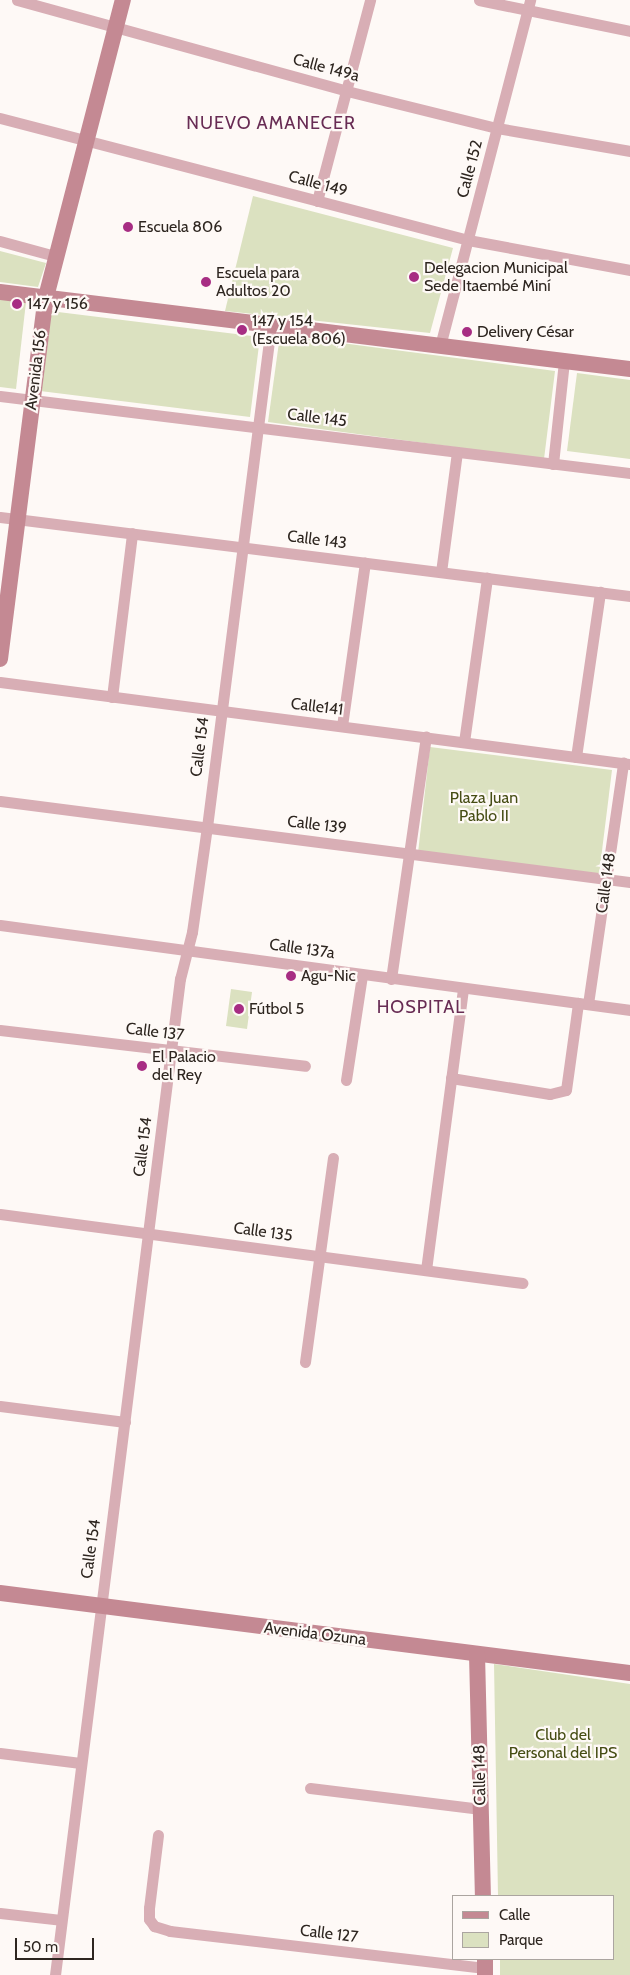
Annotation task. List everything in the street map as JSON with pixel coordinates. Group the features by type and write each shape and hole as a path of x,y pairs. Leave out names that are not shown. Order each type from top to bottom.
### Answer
{"main road":[{"name":"Avenida 156","path":"0,659 46,297 55,256 123,0"},
{"path":"0,292 630,369"},
{"name":"Avenida Ozuna","path":"0,1593 630,1673"},
{"name":"Calle 148","path":"477,1654 483,1895"}],"street":[{"name":"Calle 149a","path":"17,0 116,29 347,91 497,128 630,151"},
{"path":"317,201 370,0"},
{"path":"479,0 527,12 630,31"},
{"name":"Calle 152","path":"440,346 530,0"},
{"name":"Calle 149","path":"0,118 468,240 630,270"},
{"path":"0,241 55,256"},
{"name":"Calle 154","path":"55,1975 99,1606 126,1422 172,1050 207,828 271,325"},
{"path":"553,464 564,361"},
{"name":"Calle 145","path":"0,396 630,473"},
{"path":"441,572 458,452"},
{"name":"Calle 143","path":"0,517 630,596"},
{"path":"112,697 132,534"},
{"path":"342,726 365,563"},
{"path":"464,742 487,578"},
{"path":"576,757 600,592"},
{"name":"Calle141","path":"0,682 627,763"},
{"path":"392,979 426,737"},
{"name":"Calle 148","path":"451,1078 550,1094 566,1090 627,763"},
{"name":"Calle 139","path":"0,801 630,882"},
{"name":"Calle 137a","path":"0,925 630,1010"},
{"path":"346,1080 362,975"},
{"path":"426,1270 463,988"},
{"name":"Calle 137","path":"0,1030 305,1066"},
{"path":"305,1362 322,1256 333,1158"},
{"name":"Calle 135","path":"0,1214 522,1283"},
{"path":"0,1406 126,1422"},
{"path":"0,1753 80,1763"},
{"path":"310,1788 481,1809"},
{"name":"Calle 127","path":"158,1835 149,1919 154,1926 170,1932 485,1967"},
{"path":"0,1913 61,1920"}],"green space":[{"path":"253,196 453,248 430,333 225,311"},
{"path":"0,251 46,263 38,287 0,282"},
{"path":"0,299 26,302 16,389 0,387"},
{"path":"50,311 260,337 250,417 40,391"},
{"path":"280,335 555,371 544,459 268,422"},
{"path":"577,373 630,380 630,459 567,451"},
{"name":"Plaza Juan Pablo II","path":"430,747 612,770 599,875 418,853"},
{"name":"Fútbol 5","path":"231,989 252,992 247,1029 226,1026"},
{"name":"Club del Personal del IPS","path":"494,1664 630,1684 630,1975 500,1975 500,1960 615,1960 615,1895 498,1895"}],"place":[{"name":"Escuela 806","path":"128,227"},
{"name":"Delegacion Municipal Sede Itaembé Miní","path":"414,277"},
{"name":"Escuela para Adultos 20","path":"206,282"},
{"name":"147 y 156","path":"17,304"},
{"name":"147 y 154 (Escuela 806)","path":"242,330"},
{"name":"Delivery César","path":"467,332"},
{"name":"Agu-Nic","path":"291,976"},
{"name":"Fútbol 5","path":"239,1009"},
{"name":"El Palacio del Rey","path":"142,1066"}],"district":[{"name":"NUEVO AMANECER","path":"271,123"},
{"name":"HOSPITAL","path":"421,1007"}]}
